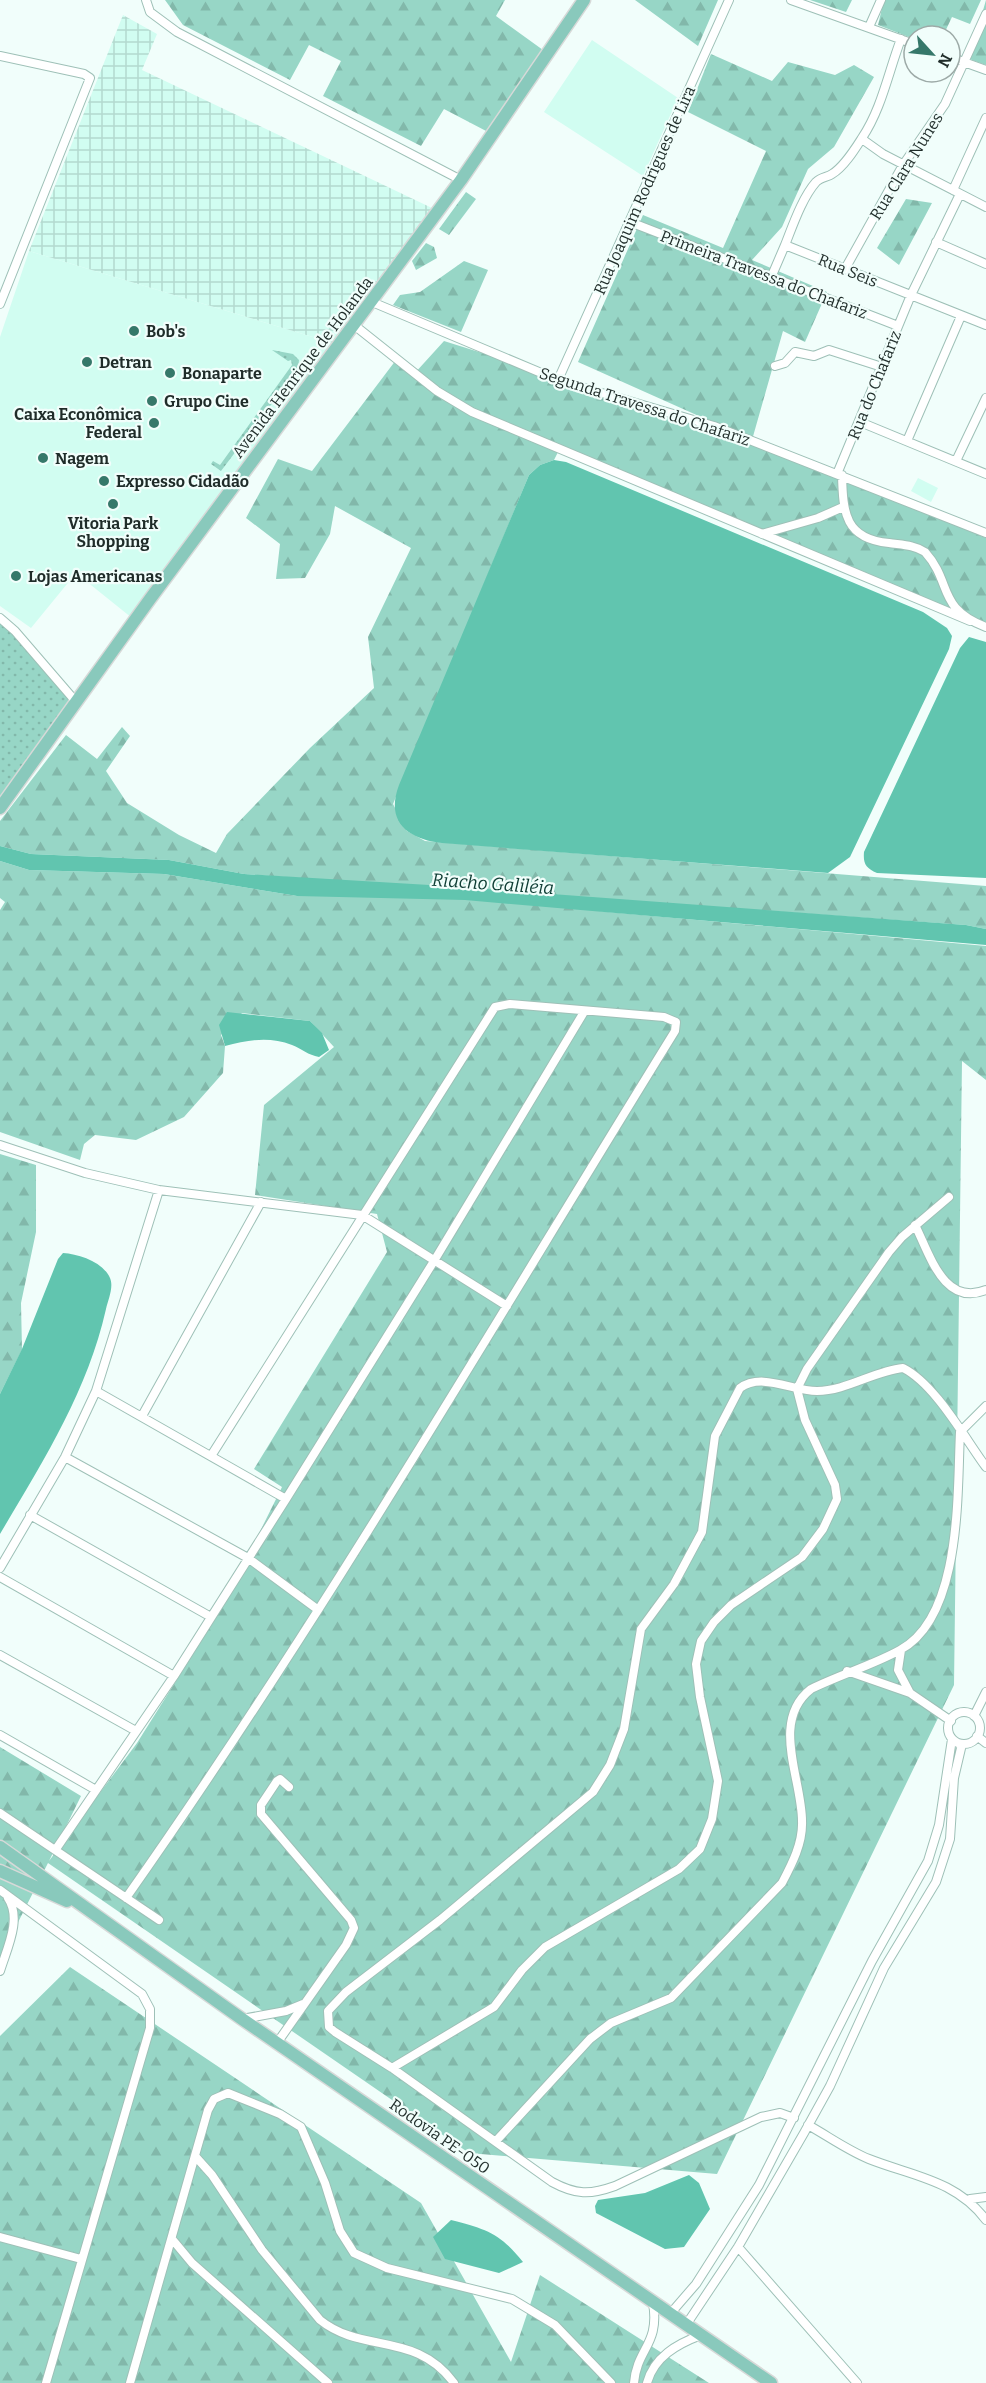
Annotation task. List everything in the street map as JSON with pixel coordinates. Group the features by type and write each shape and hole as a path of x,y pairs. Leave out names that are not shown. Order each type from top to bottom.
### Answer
{"main road":[{"name":"Avenida Henrique de Holanda","path":"0,808 150,599 372,302 460,180 584,0"},
{"name":"Rodovia PE-050","path":"0,1847 242,2019 771,2383"},
{"name":"Rodovia PE-050","path":"0,1871 93,1912"}],"street":[{"path":"146,0 150,12 177,32 460,180"},
{"name":"Rua Joaquim Rodrigues de Lira","path":"558,380 729,0"},
{"path":"773,273 817,181 832,175 839,168 862,139 880,108 883,87 901,39 791,0"},
{"path":"869,27 881,0"},
{"name":"Rua Clara Nunes","path":"845,269 903,165 945,104 986,14"},
{"path":"0,56 84,74 90,78 0,304"},
{"path":"964,62 986,70"},
{"name":"Rua do Chafariz","path":"839,475 898,326 936,242 986,118"},
{"path":"862,139 903,165 986,207"},
{"name":"Primeira Travessa do Chafariz","path":"630,222 898,326"},
{"path":"936,242 986,264"},
{"name":"Rua Seis","path":"785,245 986,325"},
{"name":"Segunda Travessa do Chafariz","path":"372,302 558,380 662,408 714,426 986,533"},
{"path":"907,441 961,316"},
{"path":"354,325 428,384 472,412 986,627"},
{"path":"775,366 784,364 795,351 814,356 826,351 882,367"},
{"path":"956,461 986,398"},
{"path":"860,422 986,474"},
{"path":"839,475 843,507 851,528 868,539 910,546 926,552 954,607 970,621"},
{"path":"762,534 818,518 843,507"},
{"path":"0,618 15,631 77,703"},
{"path":"126,1898 197,1798 507,1306 677,1026 674,1020 664,1017 510,1004 495,1007 211,1456"},
{"path":"56,1850 174,1676 286,1499 434,1261 584,1012"},
{"path":"0,1145 85,1173 159,1190 362,1215 507,1306"},
{"path":"0,1568 65,1457 96,1391 159,1190"},
{"path":"392,2068 494,2007 522,1970 545,1947 679,1869 700,1849 712,1820 718,1781 697,1675 696,1654 701,1641 714,1622 731,1605 802,1557 823,1529 837,1499 836,1485 805,1420 797,1389 807,1369 881,1262 902,1237 949,1197"},
{"path":"142,1416 261,1202"},
{"path":"915,1226 943,1281 954,1291 975,1294 986,1290"},
{"path":"794,2118 780,2113 761,2117 615,2186 590,2194 575,2192 552,2182 392,2068 335,2032 329,2027 328,2011 346,1992 440,1920 594,1792 610,1765 624,1729 641,1629 674,1584 702,1532 715,1436 729,1404 744,1384 781,1383 797,1389 821,1390 903,1368 914,1373 929,1389 986,1467"},
{"path":"96,1391 286,1499"},
{"path":"496,2141 590,2039 611,2023 671,1998 782,1883 795,1855 802,1821 792,1755 792,1712 801,1697 811,1689 848,1671 901,1650 919,1635 930,1620 944,1583 955,1520 960,1432 986,1406"},
{"path":"65,1457 248,1558 317,1608"},
{"path":"30,1515 211,1617"},
{"path":"0,1576 174,1676"},
{"path":"901,1650 898,1670 910,1693"},
{"path":"0,1655 136,1731"},
{"path":"848,1671 910,1693 951,1721"},
{"path":"974,1716 986,1692"},
{"path":"670,2314 696,2284 759,2185 791,2127 872,1961 928,1861 939,1825 952,1739 948,1730 951,1721 961,1713 974,1716"},
{"path":"952,1739 962,1744 971,1743 978,1736 980,1728 974,1716"},
{"path":"0,1735 96,1790"},
{"path":"978,1736 986,1743"},
{"path":"686,2325 738,2247 804,2133 884,1968 920,1903 936,1882 950,1839 954,1778 962,1744"},
{"path":"277,2043 350,1939 354,1923 262,1817 261,1805 277,1781 280,1779 289,1787"},
{"path":"0,1813 159,1920"},
{"path":"0,1971 14,1924 15,1910 3,1892"},
{"path":"3,1892 142,1994 150,2009 150,2028 46,2383"},
{"path":"242,2019 286,2011 304,2004"},
{"path":"130,2383 208,2110 220,2095 235,2095 291,2120 304,2133 325,2183 339,2231 354,2253 387,2268 512,2299 555,2325 611,2383"},
{"path":"798,2110 813,2117"},
{"path":"808,2125 857,2154 930,2179 970,2199 986,2220"},
{"path":"791,2127 804,2133"},
{"path":"195,2156 212,2175 262,2250 320,2320 337,2331 411,2350 439,2366 454,2383"},
{"path":"970,2199 986,2197"},
{"path":"0,2237 81,2259"},
{"path":"172,2239 192,2263 328,2383"},
{"path":"738,2247 857,2383"},
{"path":"718,2251 730,2260"},
{"path":"696,2284 708,2292"},
{"path":"634,2383 637,2367 655,2331 653,2303"},
{"path":"647,2383 660,2359 676,2346 700,2335"},
{"path":"647,2349 660,2359"}],"shaded area":[{"path":"123,15 157,34 142,70 432,208 336,344 29,251"},
{"path":"592,40 678,98 643,176 544,112"},
{"path":"29,251 336,344 132,618 76,573 31,628 0,606 0,337"},
{"path":"554,460 566,462 923,612 947,628 952,636 949,649 850,857 828,873 442,843 410,833 397,819 395,798 399,785 529,475 540,465"},
{"path":"918,478 938,488 931,502 911,491"},
{"path":"969,637 986,642 986,878 877,873 866,865 864,852 960,648"},
{"path":"0,846 31,854 169,860 244,874 446,886 966,925 986,929 986,945 465,900 297,896 164,874 29,870 0,861"},
{"path":"227,1012 310,1021 322,1033 329,1050 319,1057 283,1042 267,1040 225,1046 219,1025"},
{"path":"63,1253 83,1257 102,1267 110,1278 110,1294 98,1340 75,1398 62,1426 0,1534 0,1394 22,1349 58,1259"},
{"path":"689,2175 699,2183 710,2209 684,2247 665,2249 596,2213 595,2206 598,2200 645,2193"},
{"path":"451,2220 474,2226 499,2238 523,2262 499,2273 445,2259 433,2237"}],"green space":[{"path":"165,0 505,0 496,16 543,50 488,132 444,109 421,146 323,96 341,61 309,45 290,80 183,25"},
{"path":"635,0 718,0 698,46"},
{"path":"810,0 852,0 846,12"},
{"path":"884,0 981,0 970,24 952,17 949,24 902,24 902,34 878,25"},
{"path":"986,0 986,65 969,59"},
{"path":"711,54 772,81 788,62 835,75 854,65 874,77 834,147 808,169 782,227 752,260 827,292 805,342 783,331 752,440 986,538 986,628 559,450 554,460 540,465 529,475 393,804 407,831 425,841 986,886 986,929 966,925 244,874 169,860 31,854 0,846 0,821 66,735 97,759 122,727 130,736 106,771 127,803 179,835 216,853 227,834 310,748 374,688 368,637 411,548 335,506 330,534 305,578 276,579 280,544 246,518 278,459 312,471 396,360 414,374 444,341 739,434 578,362 643,215 723,248 766,151 688,112"},
{"path":"466,192 476,199 449,235 439,229"},
{"path":"906,199 932,203 899,265 877,248"},
{"path":"426,243 434,247 437,258 416,270 412,261"},
{"path":"464,261 488,270 461,332 393,305 400,295 420,292"},
{"path":"272,350 293,354 299,360 298,369 221,471 211,464 213,461 220,465 292,365 291,360 288,361"},
{"path":"0,616 74,703 0,798"},
{"path":"0,861 29,870 164,874 297,896 471,895 608,912 986,946 986,1080 962,1061 954,1685 717,2174 469,2153 48,1863 0,1958 0,1747 81,1796 49,1861 137,1743 222,1608 282,1487 254,1469 387,1252 377,1214 255,1195 264,1105 334,1047 310,1021 242,1013 221,1035 225,1046 223,1073 184,1117 136,1140 95,1135 84,1144 80,1160 0,1132 0,910 5,902 0,898"},
{"path":"0,1154 36,1165 36,1232 21,1303 22,1350 0,1394"},
{"path":"70,1967 421,2203 511,2362 540,2275 709,2383 0,2383 0,2036"}],"place":[{"name":"Bob's","path":"134,331"},
{"name":"Detran","path":"87,362"},
{"name":"Bonaparte","path":"170,373"},
{"name":"Grupo Cine","path":"152,401"},
{"name":"Caixa Econômica Federal","path":"154,423"},
{"name":"Nagem","path":"43,458"},
{"name":"Expresso Cidadão","path":"104,481"},
{"name":"Vitoria Park Shopping","path":"113,504"},
{"name":"Lojas Americanas","path":"16,576"}],"water label":[{"name":"Riacho Galiléia","path":"493,884"}]}
